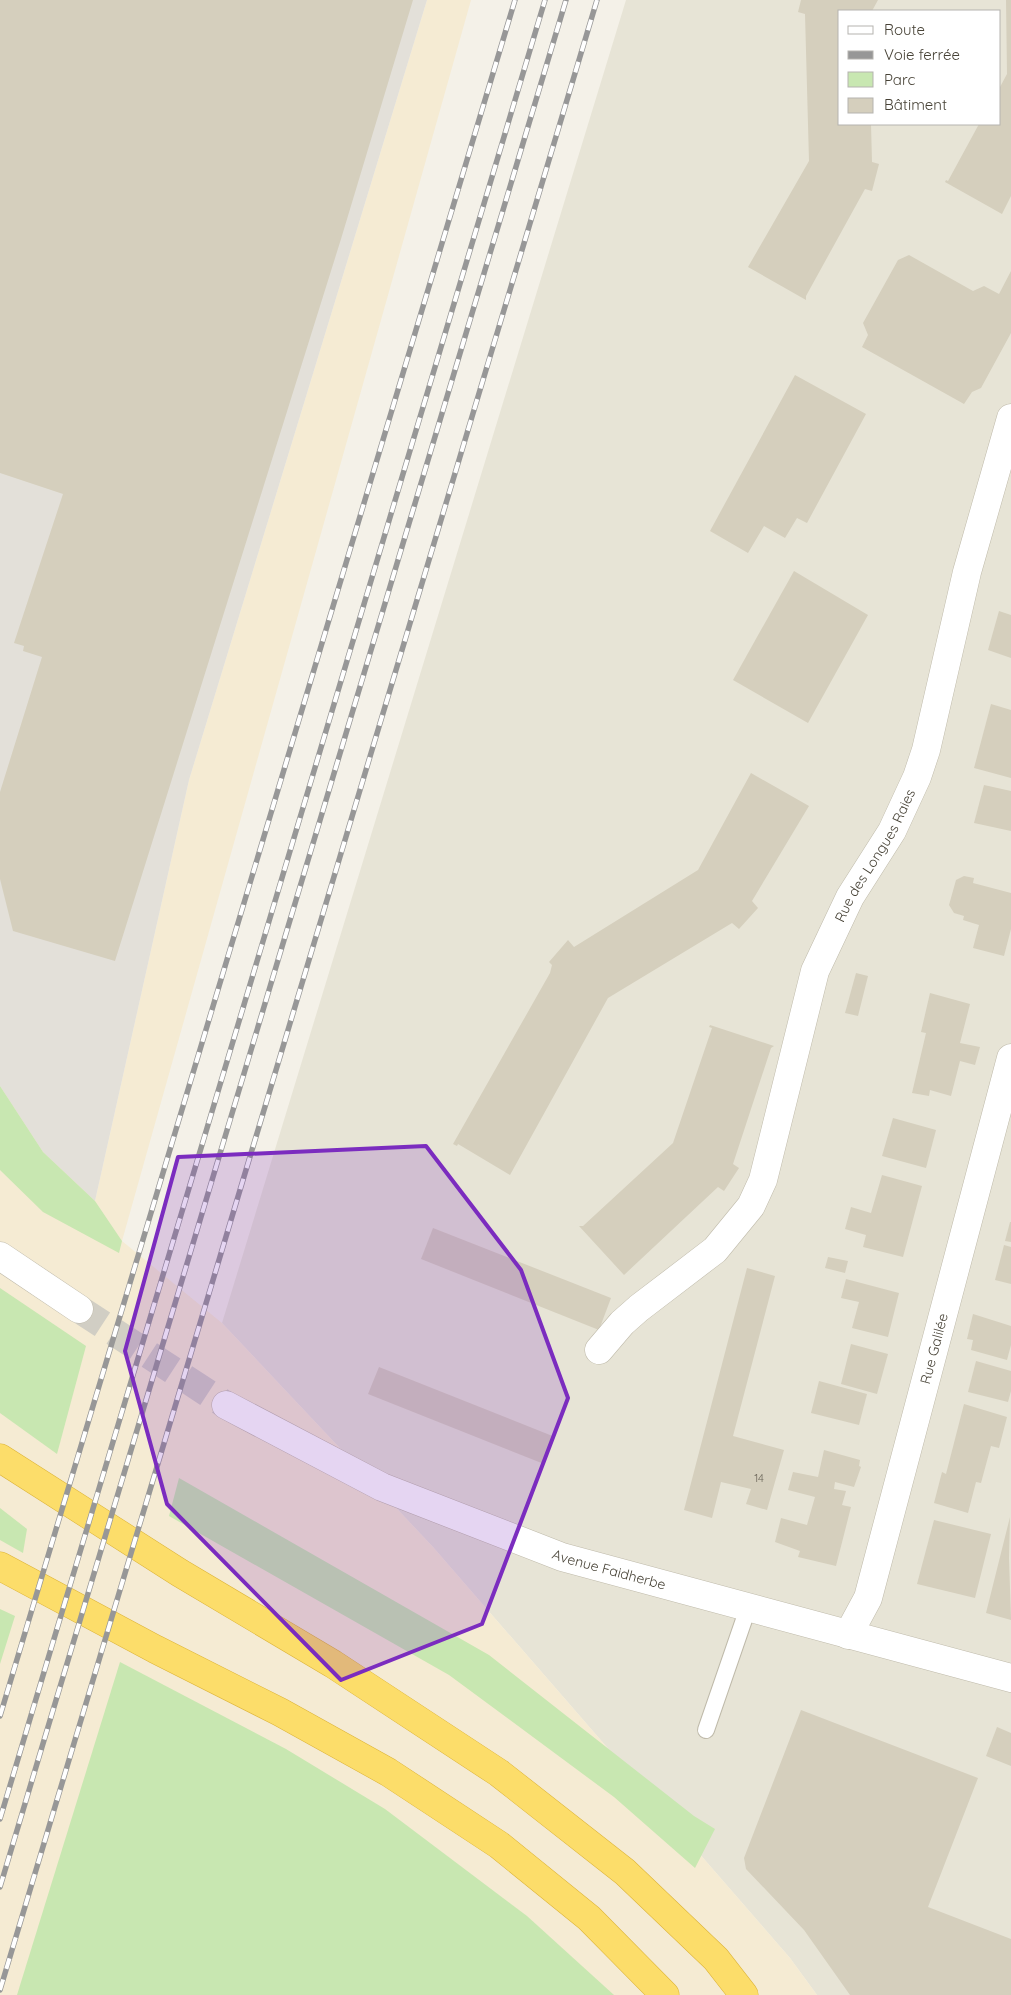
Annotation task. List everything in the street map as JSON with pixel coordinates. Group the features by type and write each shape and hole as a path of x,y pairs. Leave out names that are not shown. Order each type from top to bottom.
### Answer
{"highway":[{"path":"0,1458 180,1573 333,1664 499,1773 625,1872 716,1959 744,1995"},
{"path":"0,1566 155,1649 280,1712 388,1772 498,1845 589,1918 665,1995"}],"street":[{"name":"Rue des Longues Raies","path":"599,1350 622,1323 639,1308 694,1268 721,1243 752,1206 763,1180 774,1143 815,970 850,897 892,831 916,777 933,724 967,572 1011,418"},
{"name":"Rue Galilée","path":"848,1635 868,1598 1011,1058"},
{"path":"0,1256 79,1309"},
{"name":"Avenue Faidherbe","path":"226,1405 382,1487 562,1557 1011,1678"}],"lane":[{"path":"706,1730 748,1608"}],"highlighted area":[{"path":"426,1146 521,1270 568,1398 482,1624 341,1680 167,1504 125,1351 178,1157"}],"shaded area":[{"path":"0,0 427,0 189,780 95,1201 43,1152 0,1086"},
{"path":"427,0 471,0 122,1241 222,1323 433,1547 790,1958 817,1995 0,1995 0,1086 95,1201 189,780"},
{"path":"626,0 1011,0 1011,1995 817,1995 790,1958 433,1547 222,1323"}],"green space":[{"path":"0,1086 43,1152 95,1201 122,1241 119,1253 43,1212 0,1170"},
{"path":"0,1288 86,1346 57,1454 0,1413"},
{"path":"179,1478 489,1655 694,1816 715,1829 695,1868 614,1797 449,1675 169,1516"},
{"path":"0,1508 27,1529 23,1553 0,1540"},
{"path":"0,1609 15,1616 0,1664"},
{"path":"120,1662 286,1749 385,1809 527,1916 614,1995 17,1995"}],"building":[{"path":"0,0 413,0 341,239 115,961 13,931 0,879 0,792 42,657 23,651 24,646 14,643 63,494 0,473"},
{"path":"801,0 878,0 873,10 838,10 838,125 871,125 872,162 879,164 872,191 865,189 806,296 806,300 748,267 809,161 805,14 798,12"},
{"path":"1006,0 1011,0 1011,196 1002,214 945,182 946,180 948,181 978,125 1001,125 1001,85 1007,74"},
{"path":"909,255 973,291 984,286 999,294 1011,271 1011,333 981,388 972,392 964,404 862,347 868,335 863,323 898,260"},
{"path":"795,375 866,414 807,523 797,518 785,538 764,526 748,553 710,531"},
{"path":"794,571 868,615 808,723 733,680"},
{"path":"999,611 1011,615 1011,658 988,650"},
{"path":"991,704 1011,710 1011,778 974,768"},
{"path":"751,773 809,806 752,901 758,908 739,929 732,923 608,998 510,1175 458,1144 457,1146 453,1144 550,973 552,965 549,962 568,940 574,947 698,870"},
{"path":"984,785 1011,791 1011,831 974,823"},
{"path":"964,876 974,878 973,883 1011,893 1011,929 1004,956 973,948 979,925 963,920 964,916 954,913 949,905 956,880"},
{"path":"856,973 868,976 858,1016 845,1013"},
{"path":"930,993 970,1004 960,1043 980,1047 975,1065 960,1061 951,1096 930,1090 929,1096 912,1093 926,1033 921,1032"},
{"path":"710,1025 774,1046 771,1048 733,1164 739,1168 724,1191 718,1187 624,1275 579,1226 583,1226 673,1143 712,1028 709,1027"},
{"path":"893,1118 936,1130 926,1168 882,1156"},
{"path":"882,1175 922,1186 903,1257 863,1247 866,1235 845,1229 851,1207 871,1213"},
{"path":"1011,1222 1011,1242 1005,1241"},
{"path":"433,1228 611,1298 599,1330 421,1259"},
{"path":"1004,1245 1011,1247 1011,1284 995,1280"},
{"path":"828,1257 848,1261 845,1273 825,1268"},
{"path":"747,1268 775,1276 733,1436 784,1450 767,1510 746,1504 751,1489 721,1482 712,1518 684,1510"},
{"path":"846,1279 899,1293 888,1337 852,1328 859,1302 841,1298"},
{"path":"973,1314 1011,1326 1011,1345 1007,1360 971,1350 973,1340 967,1339"},
{"path":"851,1344 888,1354 877,1394 841,1384"},
{"path":"976,1361 1011,1371 1011,1391 1008,1402 968,1392"},
{"path":"379,1367 555,1437 544,1464 368,1394"},
{"path":"819,1381 867,1394 859,1425 811,1413"},
{"path":"964,1404 1007,1417 999,1448 991,1446 981,1483 976,1482 968,1513 934,1503 942,1472 946,1474"},
{"path":"824,1450 860,1460 859,1466 861,1467 854,1487 835,1482 834,1489 846,1491 842,1505 851,1507 836,1566 798,1557 800,1551 775,1542 781,1518 807,1525 815,1497 788,1490 793,1472 818,1477"},
{"path":"1010,1517 1009,1558 1011,1620 986,1613"},
{"path":"934,1520 991,1534 975,1598 917,1584"},
{"path":"801,1710 978,1778 928,1907 1011,1939 1011,1995 850,1995 804,1930 746,1869 744,1858"},
{"path":"997,1727 1011,1733 1011,1766 986,1756"}],"tunnel":[{"path":"79,1309 226,1405"}],"railway":[{"path":"0,1716 515,0"},
{"path":"0,1819 545,0"},
{"path":"0,1887 566,0"},
{"path":"0,1990 597,0"}]}
